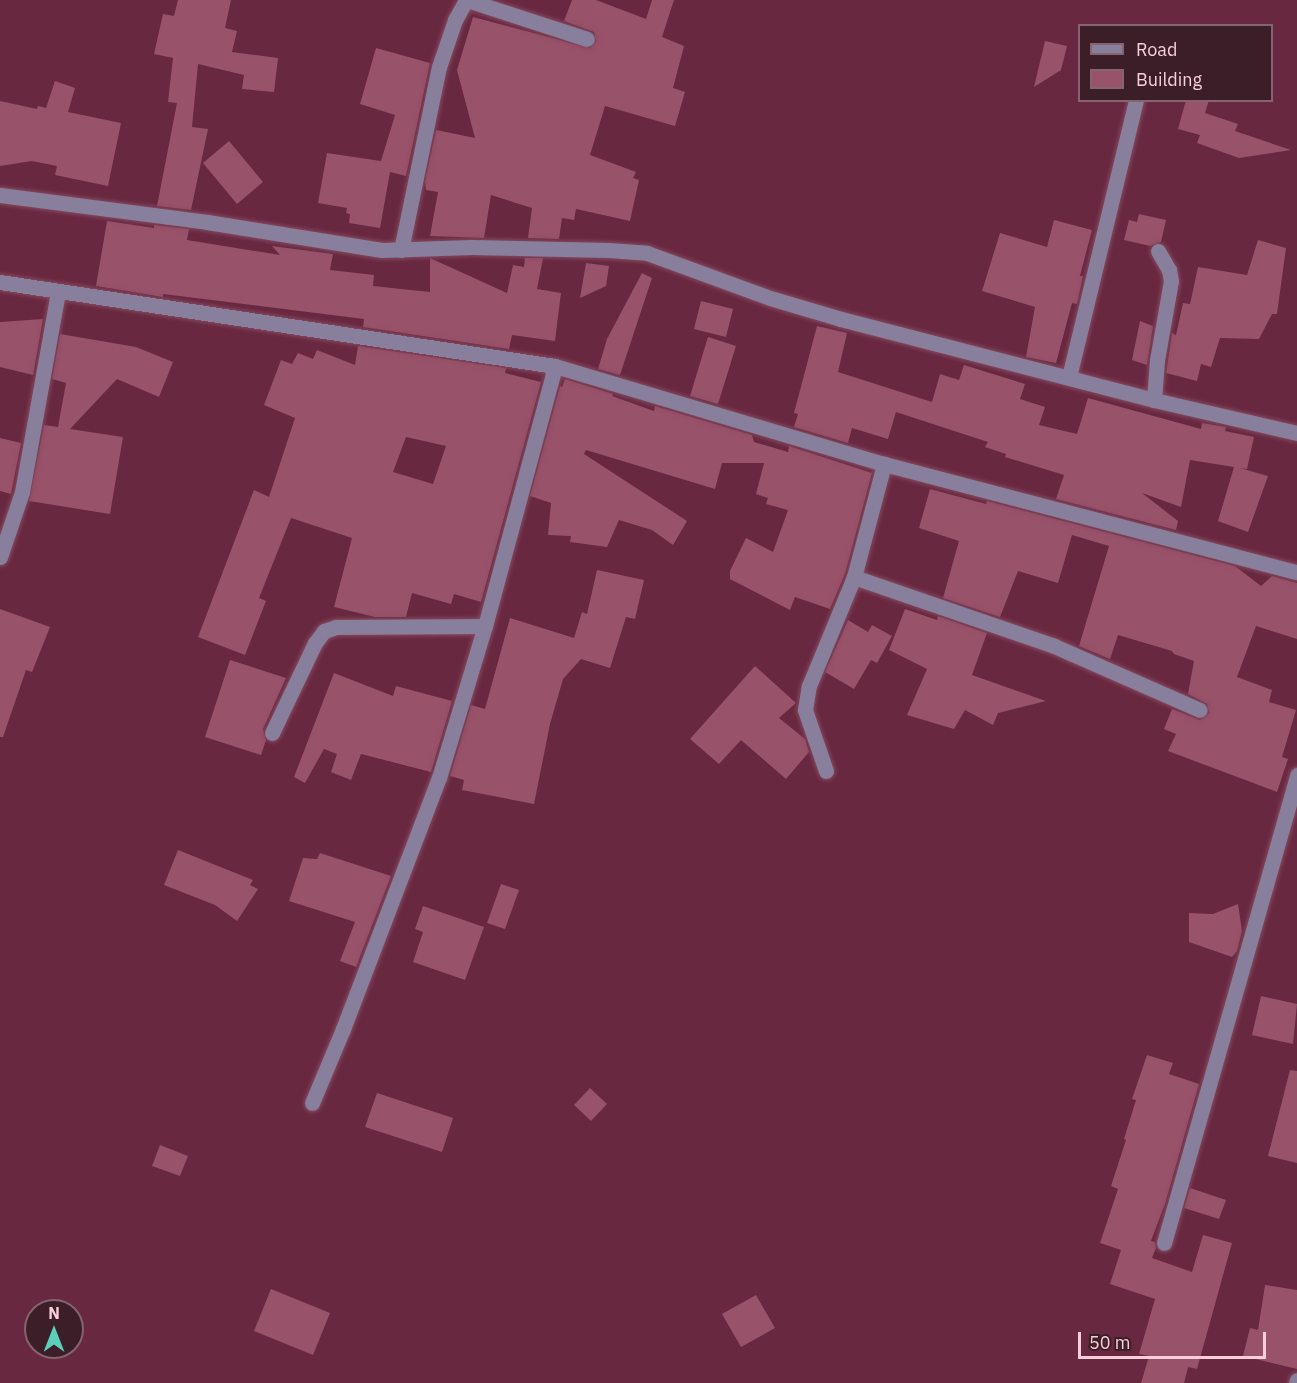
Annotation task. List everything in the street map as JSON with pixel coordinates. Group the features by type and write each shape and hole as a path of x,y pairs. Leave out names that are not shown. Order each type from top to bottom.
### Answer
{"street":[{"path":"401,250 439,67 455,20 467,0 587,39"},
{"path":"1069,377 1136,102"},
{"path":"0,195 207,222 361,248 401,250 472,248 647,253 770,298 841,319 957,351 1297,433"},
{"path":"1154,400 1157,360 1171,281 1169,270 1158,251"},
{"path":"0,282 555,366 884,464 1297,573"},
{"path":"0,557 22,492 58,291"},
{"path":"312,1103 439,778 485,626 555,366"},
{"path":"826,771 805,710 809,686 854,577 884,464"},
{"path":"854,577 1054,646 1200,710"},
{"path":"272,733 315,643 324,631 336,627 485,626"},
{"path":"1164,1243 1297,775"}],"building":[{"path":"178,0 231,0 225,28 237,31 232,52 278,58 274,92 242,89 244,75 198,64 192,127 208,129 191,210 157,206 177,103 168,102 173,58 154,54 163,14 174,16"},
{"path":"572,0 596,0 646,19 652,0 674,0 662,37 684,46 673,88 685,92 675,126 605,106 590,155 636,172 633,178 639,180 630,221 576,209 574,220 562,218 559,239 528,238 532,208 491,195 484,238 430,236 438,192 426,190 425,181 436,130 475,138 457,70 473,17 590,48 596,41 594,32 564,21"},
{"path":"1045,41 1067,46 1061,70 1034,87"},
{"path":"376,48 430,63 406,176 390,172 380,228 349,223 350,214 346,213 347,208 318,203 327,153 381,161 395,115 360,104"},
{"path":"55,81 75,88 68,112 121,123 108,186 55,175 57,166 32,161 0,166 0,101 37,109 38,106 46,108"},
{"path":"1185,102 1208,102 1205,113 1238,124 1235,131 1291,150 1239,158 1197,143 1200,135 1178,129"},
{"path":"229,141 263,182 237,204 203,163"},
{"path":"1139,214 1166,220 1161,242 1150,246 1124,240 1129,220 1137,222"},
{"path":"1054,220 1092,230 1080,276 1083,276 1077,304 1072,303 1056,363 1026,357 1035,307 982,291 1000,233 1047,247"},
{"path":"107,221 154,228 154,225 189,229 187,240 280,255 272,246 333,254 330,270 374,275 373,286 430,292 430,258 507,293 513,265 524,267 525,258 543,258 537,289 561,293 555,341 512,335 509,349 363,327 364,319 163,294 163,297 96,286"},
{"path":"1258,240 1286,248 1277,314 1272,314 1259,339 1220,338 1211,367 1201,364 1197,381 1166,373 1172,333 1176,335 1183,303 1190,304 1198,267 1247,275"},
{"path":"586,263 609,266 606,286 580,298"},
{"path":"642,273 652,278 620,375 598,369 607,339"},
{"path":"701,301 733,309 726,337 694,329"},
{"path":"43,319 33,375 0,367 0,322"},
{"path":"1140,321 1153,326 1147,365 1132,360"},
{"path":"817,326 847,333 838,372 932,402 940,374 959,380 964,365 1025,384 1020,399 1045,407 1039,425 1077,434 1088,398 1201,429 1202,423 1226,427 1225,431 1254,437 1247,469 1240,468 1268,476 1248,532 1218,521 1234,467 1190,460 1181,507 1142,493 1178,521 1176,530 1056,499 1064,475 1005,457 1006,454 985,447 988,442 896,412 888,439 852,428 848,443 794,427 798,414 794,413"},
{"path":"60,334 136,347 173,362 159,397 117,379 70,429 123,437 110,514 29,501 44,425 58,427 66,383 52,379"},
{"path":"708,337 736,346 718,404 690,396"},
{"path":"358,346 506,368 505,373 541,382 481,602 454,594 451,604 412,593 406,617 375,617 334,607 352,538 291,518 259,598 266,601 245,655 198,637 254,490 269,497 295,418 264,405 281,360 292,364 298,353 313,359 317,350 355,365","holes":["406,437 446,446 433,484 393,472"]},
{"path":"565,379 613,394 612,396 654,411 655,406 752,435 754,442 788,452 789,446 872,473 845,574 830,609 795,597 790,610 730,579 730,571 746,538 773,552 788,510 766,504 768,498 756,494 764,463 722,463 715,489 586,450 584,454 687,521 673,545 652,530 619,520 607,547 570,542 571,536 548,535 551,503 530,496 560,386 562,387"},
{"path":"0,438 21,443 11,494 0,491"},
{"path":"930,489 986,504 987,501 1235,566 1261,586 1272,576 1297,583 1297,639 1256,626 1237,677 1272,690 1269,702 1296,710 1282,757 1288,759 1277,792 1168,751 1176,734 1164,729 1172,709 1200,720 1209,713 1207,704 1188,694 1194,661 1174,654 1172,651 1118,635 1110,659 1079,646 1109,546 1072,535 1058,583 1018,571 1000,617 943,598 959,541 919,528"},
{"path":"597,570 644,580 635,619 626,617 610,668 581,659 563,679 550,724 534,804 462,790 464,780 450,776 471,705 485,709 510,618 574,638 582,612 587,614"},
{"path":"0,609 50,627 32,672 26,670 3,737 0,737"},
{"path":"905,609 937,620 938,616 987,633 972,675 1046,701 998,713 993,725 965,710 954,729 907,715 927,669 889,650"},
{"path":"848,620 868,632 872,625 892,636 877,663 871,660 854,689 825,672"},
{"path":"230,660 286,678 263,729 266,740 261,755 205,737"},
{"path":"755,666 796,703 779,718 805,739 809,752 786,779 741,740 719,764 690,739"},
{"path":"334,673 393,696 396,686 452,701 431,772 361,754 351,780 331,772 337,754 324,749 305,783 294,777"},
{"path":"178,850 253,880 250,885 258,889 237,921 215,905 164,885"},
{"path":"320,853 391,876 356,967 340,961 355,922 289,901 303,858 317,859"},
{"path":"501,884 519,890 505,929 487,923"},
{"path":"1238,904 1242,931 1237,951 1232,957 1189,942 1189,913 1213,914"},
{"path":"423,906 484,927 465,980 413,962 423,932 415,929"},
{"path":"1261,996 1297,1004 1293,1044 1252,1035"},
{"path":"1147,1055 1173,1063 1169,1074 1199,1084 1165,1204 1151,1241 1155,1242 1156,1248 1152,1258 1192,1272 1203,1235 1232,1243 1197,1369 1188,1367 1184,1383 1141,1383 1149,1356 1139,1354 1155,1299 1110,1284 1121,1250 1100,1243 1118,1189 1111,1186 1136,1100 1132,1099"},
{"path":"1290,1070 1297,1071 1297,1163 1268,1156"},
{"path":"590,1088 607,1104 591,1121 574,1105"},
{"path":"377,1093 453,1118 442,1152 365,1127"},
{"path":"160,1145 188,1156 180,1176 152,1166"},
{"path":"1190,1188 1226,1200 1219,1219 1184,1208"},
{"path":"1265,1285 1297,1290 1297,1369 1243,1356 1250,1328 1258,1330"},
{"path":"271,1289 330,1313 313,1355 254,1331"},
{"path":"756,1295 775,1328 741,1347 722,1314"}]}
